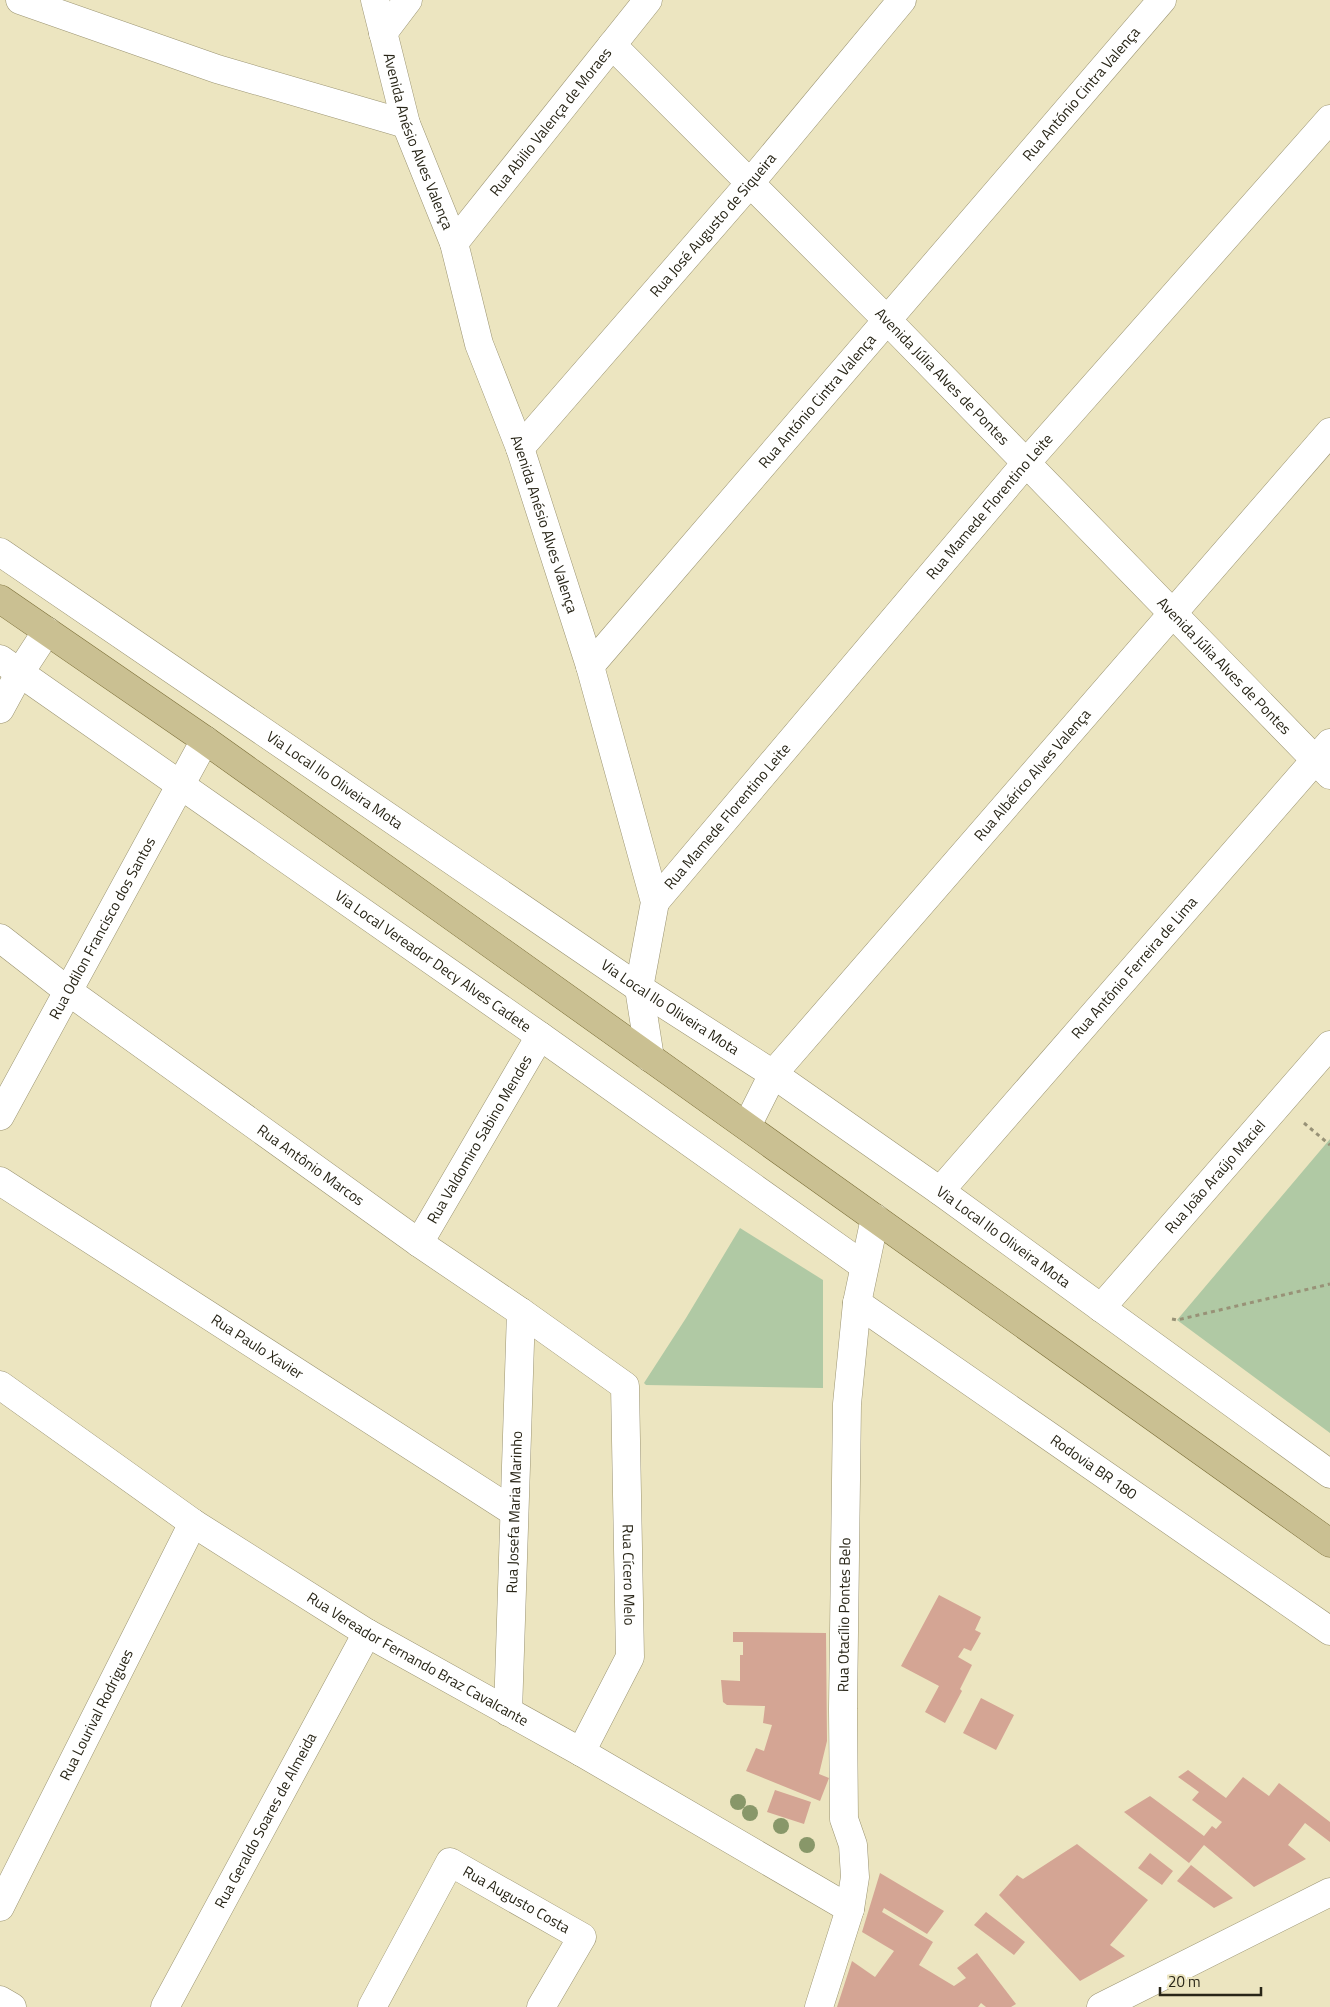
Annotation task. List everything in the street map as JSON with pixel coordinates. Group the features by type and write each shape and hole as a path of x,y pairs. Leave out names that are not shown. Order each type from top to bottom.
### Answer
{"main road":[{"path":"0,599 205,740 875,1218 1326,1533"}],"street":[{"path":"20,0 217,68 406,124"},
{"name":"Avenida Anésio Alves Valença","path":"375,0 406,124 454,243 480,344 520,448 590,666 655,902 640,988 650,1058"},
{"path":"383,33 408,0"},
{"name":"Rua Abilio Valença de Moraes","path":"454,243 648,0"},
{"name":"Rua José Augusto de Siqueira","path":"520,448 750,183 902,0"},
{"name":"Rua António Cintra Valença","path":"590,666 1162,0"},
{"name":"Avenida Júlia Alves de Pontes","path":"612,45 887,320 1173,612 1325,760"},
{"name":"Rua Mamede Florentino Leite","path":"655,902 1026,464 1330,118"},
{"name":"Rua Albérico Alves Valença","path":"747,1126 773,1074 1330,432"},
{"name":"Via Local Ilo Oliveira Mota","path":"0,552 640,988 773,1074 940,1191 1330,1474"},
{"path":"0,709 10,666 47,631"},
{"name":"Via Local Vereador Decy Alves Cadete","path":"10,666 540,1036 864,1266"},
{"name":"Rua Odilon Francisco dos Santos","path":"0,1116 205,740"},
{"name":"Rua Antônio Ferreira de Lima","path":"940,1191 1325,760"},
{"name":"Rua Antônio Marcos","path":"0,938 68,991 419,1243 625,1386"},
{"name":"Rua Valdomiro Sabino Mendes","path":"419,1243 540,1036"},
{"name":"Rua João Araújo Maciel","path":"1101,1308 1330,1045"},
{"name":"Rua Paulo Xavier","path":"0,1181 514,1512"},
{"name":"Rua Otacílio Pontes Belo","path":"819,2007 850,1909 855,1877 853,1845 844,1819 843,1709 846,1404 857,1303 875,1218"},
{"name":"Rodovia BR 180","path":"857,1303 1330,1631"},
{"name":"Rua Josefa Maria Marinho","path":"508,1712 521,1312"},
{"name":"Rua Vereador Fernando Braz Cavalcante","path":"0,1385 193,1523 367,1633 581,1752 850,1909"},
{"name":"Rua Cícero Melo","path":"581,1752 630,1657 625,1386"},
{"name":"Rua Lourival Rodrigues","path":"0,1907 193,1523"},
{"name":"Rua Geraldo Soares de Almeida","path":"165,2007 367,1633"},
{"name":"Rua Augusto Costa","path":"372,2007 450,1862 582,1937 541,2007"},
{"path":"1101,2007 1330,1892"},
{"path":"0,2000 12,2007"}],"path":[{"path":"1167,1318 1177,1320 1330,1284"}],"green space":[{"path":"1330,1139 1330,1433 1177,1320"},
{"path":"740,1228 823,1280 823,1388 646,1385 644,1383"}],"building":[{"path":"939,1595 981,1617 975,1630 981,1633 971,1651 964,1648 958,1657 972,1665 960,1689 962,1691 945,1723 925,1712 939,1686 901,1666"},
{"path":"733,1632 826,1633 827,1741 819,1774 829,1778 820,1801 746,1771 756,1748 764,1751 772,1725 763,1723 765,1706 727,1705 723,1702 721,1680 740,1681 740,1655 743,1655 743,1642 733,1642"},
{"path":"981,1698 1014,1715 996,1750 963,1733"},
{"path":"1188,1770 1226,1798 1243,1777 1269,1796 1279,1783 1330,1822 1330,1842 1305,1823 1288,1845 1306,1859 1254,1887 1204,1845 1189,1863 1124,1812 1150,1796 1204,1836 1212,1826 1216,1829 1222,1822 1192,1800 1199,1792 1178,1777"},
{"path":"775,1790 811,1802 804,1824 767,1812"},
{"path":"1077,1844 1148,1900 1110,1945 1125,1956 1080,1981 999,1895 1017,1875 1023,1879"},
{"path":"1150,1853 1173,1871 1162,1885 1138,1868"},
{"path":"1191,1865 1233,1898 1214,1908 1177,1881"},
{"path":"880,1873 944,1911 927,1934 884,1908 882,1912 933,1942 919,1965 954,1986 966,1978 957,1968 977,1953 1016,2004 1011,2007 986,2007 981,2003 978,2007 837,2007 852,1961 875,1977 894,1951 862,1932"},
{"path":"986,1912 1025,1942 1014,1955 974,1925"}]}
